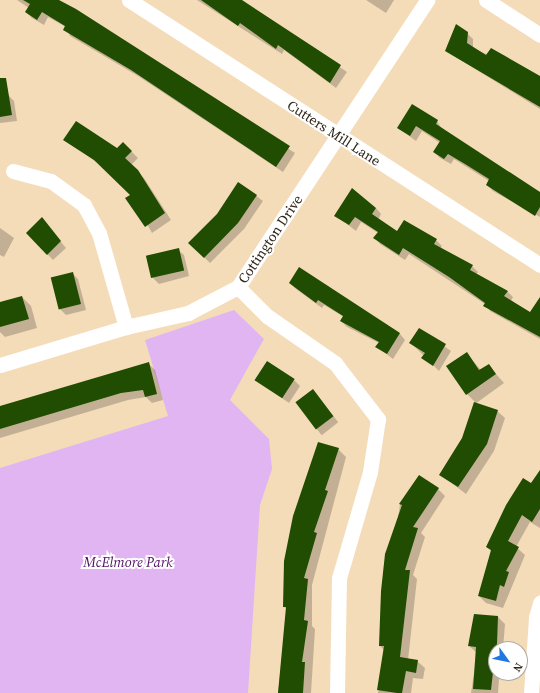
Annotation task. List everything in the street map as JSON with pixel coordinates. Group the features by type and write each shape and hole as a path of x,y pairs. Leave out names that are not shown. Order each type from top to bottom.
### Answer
{"street":[{"name":"Cutters Mill Lane","path":"129,0 540,265"},
{"name":"Cottington Drive","path":"0,365 126,328 188,313 238,287 427,0"},
{"path":"486,0 540,35"},
{"path":"13,171 51,181 84,205 99,233 126,328"},
{"path":"238,287 267,316 335,363 378,419 370,472 339,578 337,693"},
{"path":"531,693 536,617 540,604"}],"green space":[{"name":"McElmore Park","path":"234,310 264,339 230,400 269,439 272,469 260,505 248,693 0,693 0,468 168,416 145,340"}],"building":[{"path":"23,0 59,0 76,9 290,146 276,167 131,70 63,30 65,26 42,12 37,20 25,12 30,4"},
{"path":"201,0 242,0 341,65 330,83 278,45 276,49 240,23 238,26"},
{"path":"456,24 468,32 467,43 486,55 491,48 540,76 540,107 445,51"},
{"path":"0,78 6,78 12,115 0,117"},
{"path":"412,104 438,120 436,124 540,192 540,207 535,216 486,185 489,179 448,154 444,159 433,152 440,141 416,126 410,136 397,128"},
{"path":"76,121 117,148 123,142 132,151 125,158 138,170 165,213 145,227 125,198 130,195 94,160 63,140"},
{"path":"238,182 257,195 238,223 204,258 188,243 217,214"},
{"path":"352,188 376,208 372,214 397,231 404,220 437,239 434,244 473,265 470,270 508,291 504,296 530,312 540,297 540,337 483,306 485,303 449,277 403,248 399,255 373,238 378,232 355,217 349,225 334,216"},
{"path":"42,217 61,241 47,255 26,233"},
{"path":"179,248 184,270 151,278 146,256"},
{"path":"299,267 400,333 387,354 375,347 379,342 340,321 343,316 318,300 316,303 289,283"},
{"path":"73,272 81,304 59,310 51,278"},
{"path":"22,296 29,319 0,327 0,302"},
{"path":"419,328 446,344 433,366 421,358 425,353 409,343"},
{"path":"467,352 479,370 489,364 496,374 466,395 446,366"},
{"path":"267,361 295,379 282,398 254,380"},
{"path":"149,362 157,394 145,397 143,390 121,393 0,429 0,406"},
{"path":"313,389 333,416 316,429 295,402"},
{"path":"474,402 498,410 487,444 458,487 439,475 462,438"},
{"path":"318,442 339,448 325,490 328,491 314,532 317,533 304,578 308,579 304,620 308,621 302,662 305,662 303,693 278,693 286,607 283,607 284,561 293,516"},
{"path":"540,470 540,509 532,522 522,515 508,541 519,547 506,571 509,572 504,587 500,585 496,601 478,596 491,550 486,547 506,505 523,478 531,483"},
{"path":"419,475 439,488 413,527 418,528 405,570 410,570 400,657 418,660 416,673 406,671 402,693 397,693 377,690 384,646 379,646 381,591 385,554 402,505 399,504"},
{"path":"474,614 498,616 497,641 488,641 488,681 492,681 491,690 473,689 476,647 468,646"}]}
